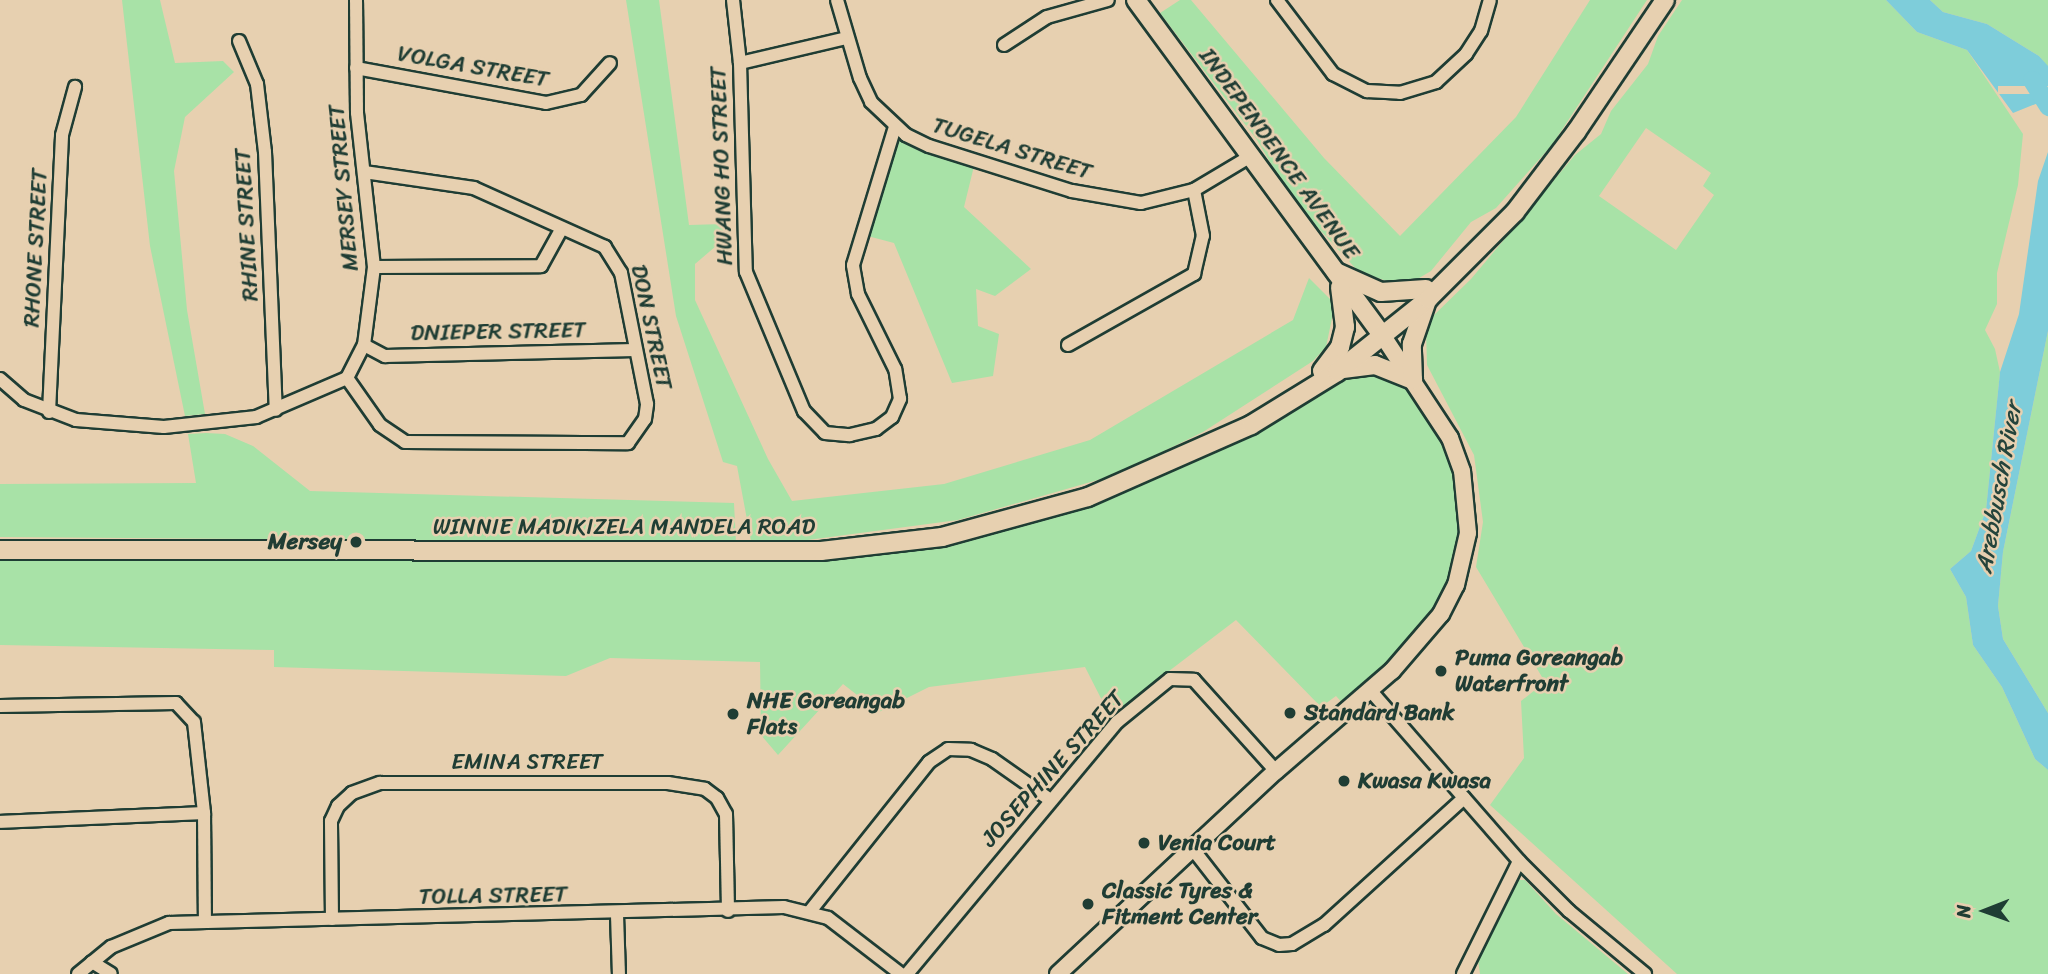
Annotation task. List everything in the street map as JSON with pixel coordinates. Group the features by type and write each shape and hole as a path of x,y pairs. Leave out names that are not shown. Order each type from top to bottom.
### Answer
{"main road":[{"name":"INDEPENDENCE AVENUE","path":"1136,0 1333,271 1381,332"},
{"name":"WINNIE MADIKIZELA MANDELA ROAD","path":"0,550 738,554 851,549 942,537 1088,497 1167,465 1228,434 1329,371 1427,294 1533,188 1665,0"},
{"path":"1329,371 1375,365 1413,380 1412,344 1427,294 1381,292 1333,271"},
{"path":"1329,371 1340,347 1345,327 1343,297 1333,271"}],"street":[{"name":"MERSEY STREET","path":"348,378 364,345 374,267 356,68 356,0"},
{"name":"HWANG HO STREET","path":"733,0 740,63 746,272 804,411 825,433 850,435 876,429 892,417 900,399 895,369 858,294 853,265 895,127"},
{"name":"TUGELA STREET","path":"837,0 865,90 895,127 916,141 975,162 1099,198 1157,202 1194,190 1251,156"},
{"path":"1004,45 1047,17 1108,0"},
{"path":"1277,0 1333,74 1367,91 1391,93 1422,88 1450,70 1473,44 1490,0"},
{"path":"740,63 847,38"},
{"name":"RHINE STREET","path":"239,41 257,85 265,152 276,410"},
{"name":"VOLGA STREET","path":"356,68 545,103 582,94 610,63"},
{"name":"RHONE STREET","path":"49,412 62,135 75,87"},
{"name":"DON STREET","path":"348,378 380,425 405,442 628,443 645,419 647,404 616,259 605,247 474,188 364,172"},
{"path":"1068,345 1194,274 1203,236 1194,190"},
{"path":"374,267 541,266 562,228"},
{"path":"1058,974 1276,771 1370,690 1441,614 1456,584 1468,533 1469,505 1454,449 1381,332"},
{"name":"DNIEPER STREET","path":"364,345 384,356 635,350"},
{"path":"0,379 23,400 49,412 88,422 175,427 233,422 276,410 348,378"},
{"name":"JOSEPHINE STREET","path":"907,974 1049,799 1117,722 1160,685 1183,677 1203,689 1276,771"},
{"path":"1370,690 1519,861 1569,911 1645,974"},
{"path":"0,706 176,703 194,722 204,813 205,920"},
{"path":"811,910 929,762 948,750 971,750 992,759 1049,799"},
{"name":"EMINA STREET","path":"332,919 331,821 338,806 352,793 380,783 668,783 705,789 717,798 729,826 728,911"},
{"path":"1192,848 1262,938 1279,945 1292,944 1324,925 1464,798"},
{"path":"0,822 204,813"},
{"path":"1463,974 1519,861"},
{"name":"TOLLA STREET","path":"78,974 111,947 147,931 205,920 811,910 840,925 901,974"},
{"path":"617,915 619,974"},
{"path":"92,962 111,974"}],"green space":[{"path":"122,0 160,0 175,63 223,61 234,72 185,117 174,171 187,310 205,414 185,416 150,246"},
{"path":"626,0 659,0 689,225 723,224 723,240 695,264 695,300 768,459 792,501 944,484 1090,440 1293,320 1309,278 1335,304 1326,347 1313,361 1203,432 1115,475 958,520 800,541 751,541 737,466 723,462 676,316"},
{"path":"1180,0 1191,0 1324,158 1400,236 1516,117 1590,0 1647,0 1552,145 1496,208 1471,222 1431,271 1414,281 1393,283 1359,272 1293,201 1257,140 1160,13"},
{"path":"1682,0 1886,0 1917,32 1967,50 2023,134 2018,185 1997,273 1997,304 1985,330 1995,349 2000,372 1986,510 1971,551 1950,569 1966,597 1973,645 2002,687 2035,759 2048,770 2048,974 1677,974 1490,805 1524,758 1521,701 1545,682 1476,567 1483,522 1474,455 1427,365 1426,331 1431,318 1471,279 1575,155 1601,134 1611,111 1648,64 1658,36","holes":["1646,128 1711,173 1703,186 1714,195 1676,250 1599,196"]},
{"path":"1930,0 2048,0 2048,67 2039,56 1987,24 1943,12"},
{"path":"895,127 975,162 964,207 1031,269 995,296 976,289 978,326 999,334 993,376 952,383 894,243 860,234"},
{"path":"2048,331 2048,713 2003,639 1998,606 2003,552"},
{"path":"1393,369 1439,420 1469,505 1441,614 1348,709 1336,696 1321,707 1236,620 1110,716 1085,667 929,687 879,712 843,684 778,755 761,735 760,662 610,658 566,676 274,667 274,650 0,645 0,550 851,549 1088,497 1337,372"},
{"path":"188,434 225,434 253,446 310,491 734,503 736,543 0,537 0,484 196,483"},
{"path":"1518,880 1525,880 1556,914 1628,974 1480,974 1478,960"}],"water":[{"path":"1886,0 1930,0 1943,12 1987,24 2039,56 2048,66 2048,99 2013,113 1967,50 1917,32"},
{"path":"2048,152 2048,331 2003,552 1998,606 2003,639 2048,713 2048,770 2035,759 2002,687 1973,645 1966,597 1950,569 1971,551 1986,510 2000,372 2019,314 2038,181"}],"pier":[{"path":"1998,86 2048,86 2048,94 1998,94"}],"waterway":[{"name":"Arebbusch River","path":"2032,80 2048,106"}],"place":[{"name":"Mersey","path":"356,542"},
{"name":"Puma Goreangab Waterfront","path":"1441,671"},
{"name":"Standard Bank","path":"1290,713"},
{"name":"NHE Goreangab Flats","path":"733,714"},
{"name":"Kwasa Kwasa","path":"1344,781"},
{"name":"Venia Court","path":"1144,843"},
{"name":"Classic Tyres & Fitment Center","path":"1088,904"}]}
